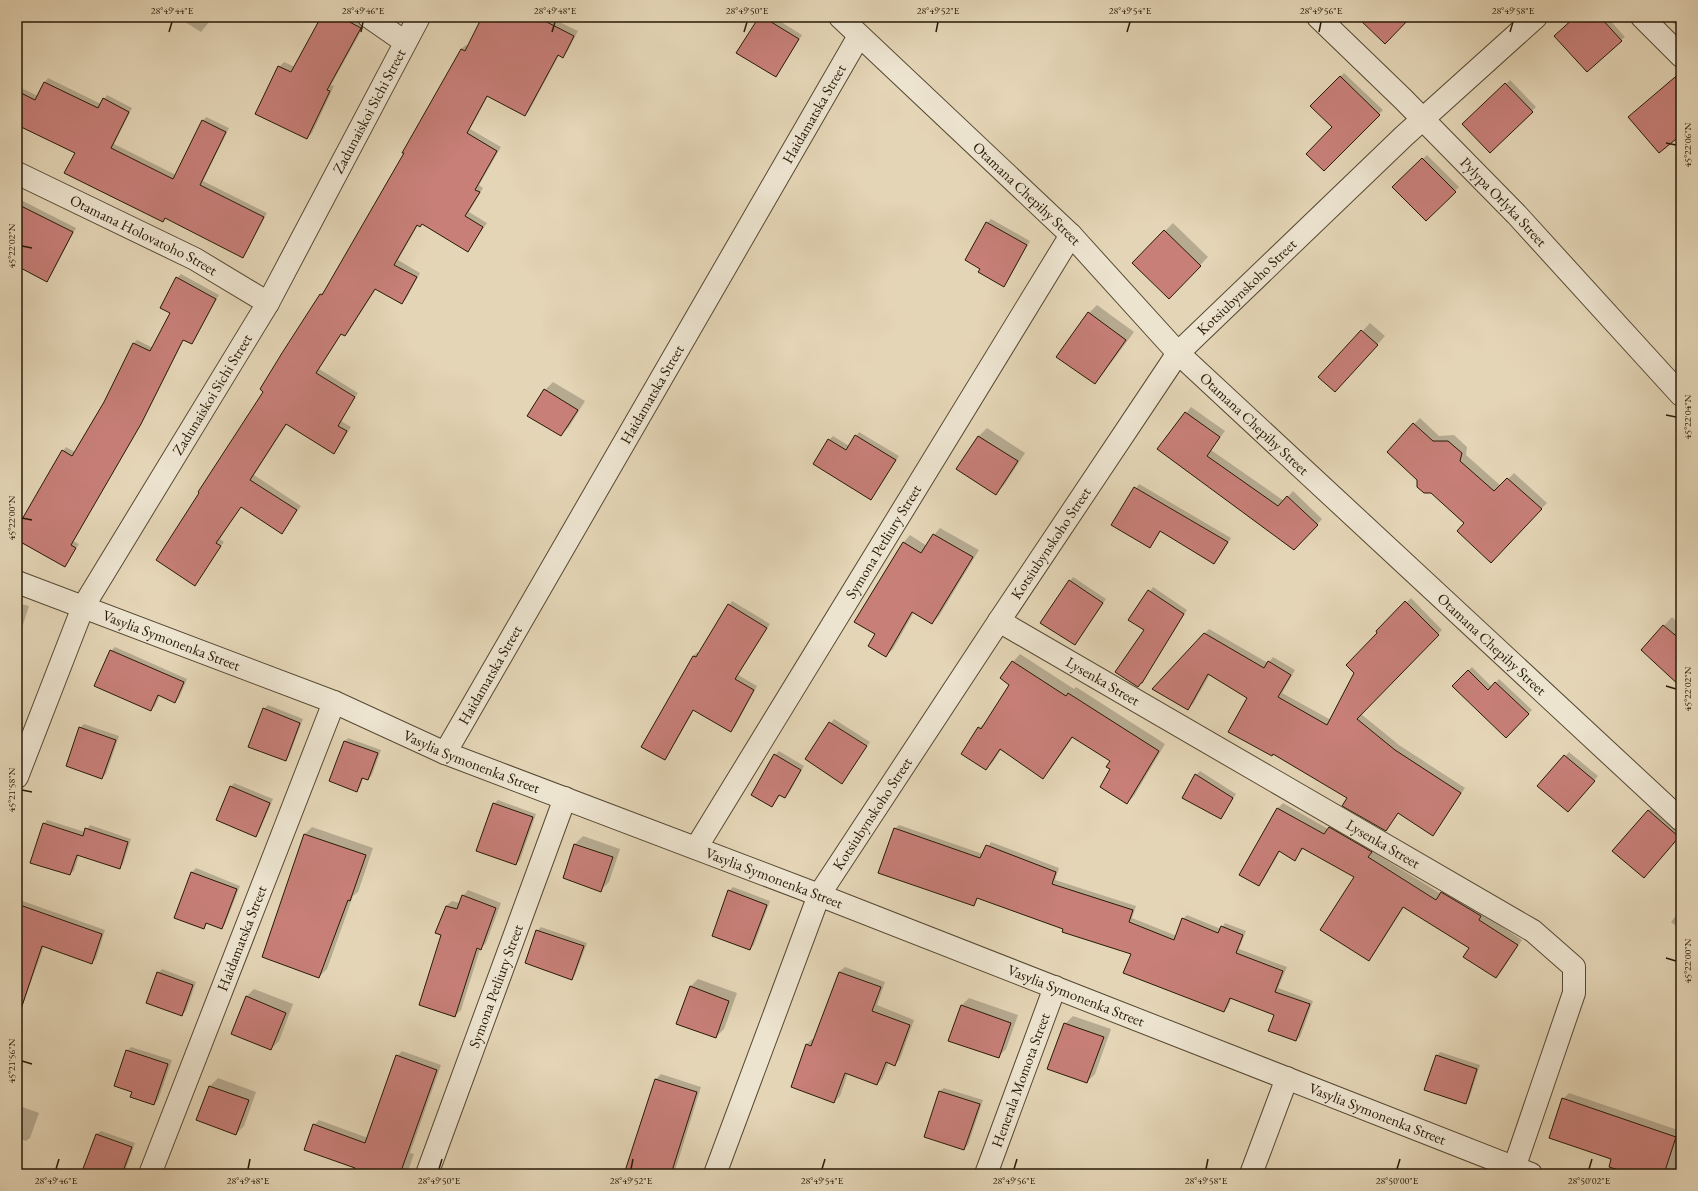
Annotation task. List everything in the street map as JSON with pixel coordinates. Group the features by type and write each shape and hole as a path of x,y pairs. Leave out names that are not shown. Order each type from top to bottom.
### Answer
{"street":[{"path":"369,17 405,42"},
{"name":"Zadunaiskoi Sichi Street","path":"17,777 83,607 268,303 419,17"},
{"name":"Otamana Chepihy Street","path":"840,17 1070,235 1178,353 1681,820"},
{"name":"Pylypa Orlyka Street","path":"1318,17 1424,120 1516,215 1681,395"},
{"name":"Kotsiubynskoho Street","path":"715,1174 819,895 998,621 1178,353 1404,136 1424,120 1536,17"},
{"path":"1642,17 1681,56"},
{"name":"Haidamatska Street","path":"445,753 860,36"},
{"name":"Otamana Holovatoho Street","path":"17,173 195,260 268,303"},
{"name":"Symona Petliury Street","path":"696,848 1070,235"},
{"name":"Vasylia Symonenka Street","path":"17,582 334,702 445,753 819,895 1287,1078 1519,1172"},
{"name":"Lysenka Street","path":"998,621 1533,931 1574,967 1574,993 1519,1172"},
{"name":"Haidamatska Street","path":"150,1174 334,702"},
{"name":"Symona Petliury Street","path":"427,1174 565,798"},
{"name":"Henerala Momota Street","path":"986,1174 1054,987"},
{"path":"1251,1174 1287,1078"}],"building":[{"path":"321,17 340,17 361,28 327,90 330,91 307,139 255,114 278,66 291,72"},
{"path":"482,17 537,17 574,36 563,58 558,55 525,116 487,96 467,133 497,151 475,190 480,192 465,216 483,227 468,252 422,224 420,227 417,225 394,265 417,277 402,304 375,289 345,336 341,334 316,373 355,397 338,426 347,431 334,454 286,424 250,480 297,510 282,534 241,507 216,543 221,546 195,586 156,560 263,392 260,389 282,353 320,294 322,295 404,153 402,153 461,49 465,51"},
{"path":"759,17 763,17 799,39 776,77 736,53"},
{"path":"1357,17 1411,17 1385,44"},
{"path":"1575,17 1600,17 1622,41 1587,72 1554,36"},
{"path":"1681,72 1681,135 1659,153 1628,117"},
{"path":"1340,76 1380,115 1324,171 1306,154 1332,127 1310,106"},
{"path":"44,82 98,108 103,98 129,112 111,148 173,179 202,120 226,132 200,185 264,217 243,258 165,218 163,222 64,173 75,153 17,125 17,91 35,100"},
{"path":"1505,83 1533,112 1490,153 1462,124"},
{"path":"1422,158 1456,192 1426,221 1392,187"},
{"path":"17,204 73,232 47,282 17,266"},
{"path":"986,222 1027,245 1004,287 978,272 980,269 965,260"},
{"path":"1164,230 1201,266 1169,299 1132,263"},
{"path":"176,277 216,299 192,344 183,340 141,424 71,545 76,548 65,567 17,540 17,528 62,450 72,456 104,402 133,343 150,351 170,313 160,308"},
{"path":"1088,312 1126,340 1095,384 1056,357"},
{"path":"1361,330 1378,345 1335,392 1318,377"},
{"path":"544,389 578,410 561,436 527,416"},
{"path":"1185,412 1220,437 1207,456 1278,506 1287,496 1318,525 1294,550 1157,449"},
{"path":"1413,423 1433,441 1448,441 1462,453 1460,461 1494,491 1507,478 1542,509 1491,563 1457,531 1464,523 1431,493 1424,493 1417,487 1417,480 1387,452"},
{"path":"855,435 896,460 871,500 813,464 828,439 846,450"},
{"path":"978,436 1018,461 996,495 956,469"},
{"path":"1134,487 1228,542 1214,564 1160,531 1150,548 1111,525"},
{"path":"933,534 973,557 932,624 912,612 886,657 868,646 875,634 854,622 903,542 921,553"},
{"path":"1069,580 1103,603 1075,645 1040,623"},
{"path":"1148,590 1184,614 1142,683 1138,687 1115,672 1144,630 1128,620"},
{"path":"1405,601 1439,635 1357,719 1395,750 1461,793 1433,836 1398,813 1386,831 1342,806 1347,798 1273,754 1272,756 1228,732 1247,698 1208,674 1188,710 1152,689 1204,633 1264,668 1268,661 1291,675 1278,697 1327,725 1354,673 1346,665"},
{"path":"728,604 767,628 735,679 754,690 731,732 693,710 665,760 641,747 693,656 696,657"},
{"path":"1663,625 1681,640 1681,687 1641,650"},
{"path":"110,650 184,682 175,703 158,695 151,711 94,686"},
{"path":"1012,661 1066,696 1068,693 1159,751 1127,804 1100,787 1110,769 1106,767 1110,761 1072,737 1043,779 1000,749 986,770 961,754 978,727 981,729 1009,685 1000,678"},
{"path":"1468,670 1488,690 1495,682 1529,714 1506,738 1452,686"},
{"path":"263,708 300,723 286,761 248,747"},
{"path":"829,722 867,746 842,784 805,759"},
{"path":"79,727 116,740 102,779 66,766"},
{"path":"344,741 378,753 368,780 362,778 357,792 329,781"},
{"path":"774,754 801,770 785,798 779,795 772,807 751,795"},
{"path":"1564,755 1595,781 1568,812 1537,786"},
{"path":"1195,774 1233,798 1221,819 1182,798"},
{"path":"230,786 270,803 256,837 216,820"},
{"path":"493,803 533,817 516,865 476,851"},
{"path":"1277,808 1324,834 1329,827 1372,852 1368,857 1436,900 1441,892 1481,916 1479,920 1518,945 1496,978 1463,957 1469,948 1403,907 1369,961 1320,930 1354,877 1302,848 1295,861 1279,851 1259,886 1239,875"},
{"path":"1648,810 1679,837 1644,878 1612,851"},
{"path":"43,823 83,836 85,828 128,842 120,869 77,855 70,875 30,863"},
{"path":"894,828 980,858 986,845 1056,872 1052,884 1133,910 1129,922 1174,940 1182,918 1218,933 1221,926 1243,935 1236,953 1283,971 1275,992 1310,1004 1296,1041 1268,1031 1274,1015 1230,998 1224,1012 1123,973 1131,954 1062,932 1063,929 977,898 974,906 878,873"},
{"path":"304,834 366,855 350,901 348,900 319,978 262,957"},
{"path":"574,844 613,857 601,892 563,878"},
{"path":"191,872 237,889 222,929 206,923 204,929 174,918"},
{"path":"728,890 767,905 750,950 712,936"},
{"path":"462,895 496,908 481,950 477,948 455,1017 419,1005 441,935 435,933 446,906 457,909"},
{"path":"17,904 102,934 92,964 42,946 21,1009 17,1009"},
{"path":"536,930 584,946 572,980 525,963"},
{"path":"157,972 193,985 182,1016 146,1003"},
{"path":"839,972 881,987 872,1011 910,1025 895,1066 886,1062 877,1085 845,1073 834,1103 791,1087 806,1044 811,1046"},
{"path":"690,986 729,1001 716,1038 676,1024"},
{"path":"246,996 286,1013 271,1050 231,1034"},
{"path":"961,1005 1011,1023 999,1058 948,1041"},
{"path":"1064,1023 1104,1037 1087,1083 1047,1069"},
{"path":"126,1050 168,1064 154,1105 130,1097 132,1092 114,1086"},
{"path":"396,1055 437,1070 400,1174 353,1174 355,1168 304,1150 313,1124 365,1143"},
{"path":"1436,1055 1477,1069 1466,1104 1424,1090"},
{"path":"655,1079 697,1092 671,1174 624,1174"},
{"path":"209,1086 249,1100 236,1135 196,1120"},
{"path":"939,1091 980,1104 964,1150 924,1137"},
{"path":"1562,1098 1676,1137 1664,1174 1631,1174 1609,1167 1611,1159 1549,1138"},
{"path":"96,1134 132,1147 122,1174 81,1174"}]}
